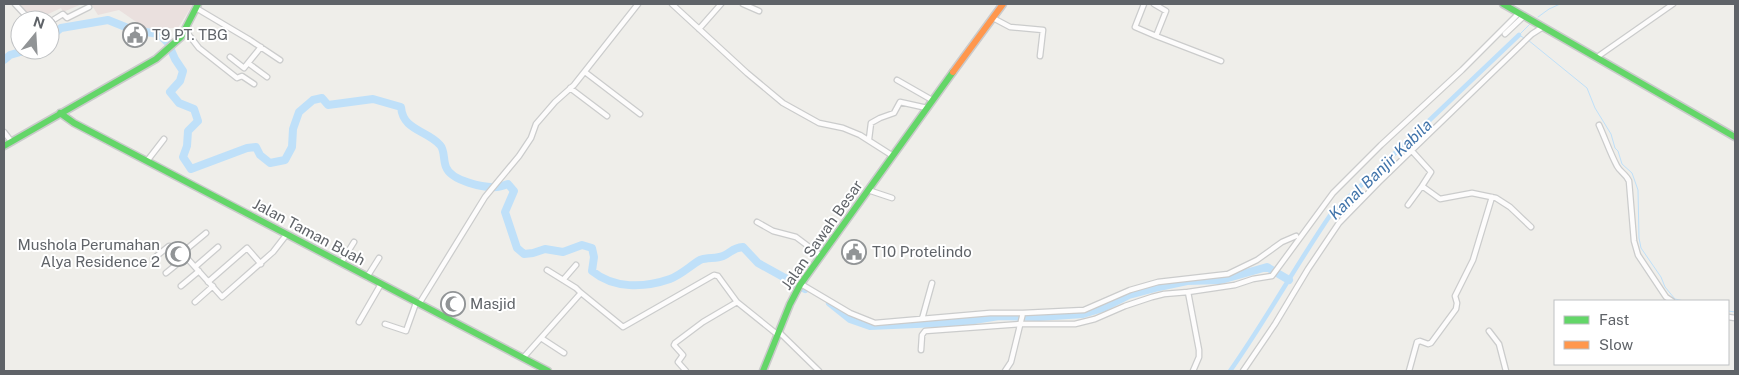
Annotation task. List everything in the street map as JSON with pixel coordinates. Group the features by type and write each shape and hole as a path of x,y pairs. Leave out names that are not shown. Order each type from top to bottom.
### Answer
{"main road":[{"name":"Jalan Sawah Besar","path":"763,371 801,284 820,255 1003,4"},
{"path":"1503,4 1600,55 1735,132"},
{"path":"1511,4 1524,15"},
{"path":"4,146 148,65 177,42 197,6"},
{"path":"1541,24 1735,137"},
{"name":"Jalan Taman Buah","path":"60,113 74,124 523,358 539,369 548,371"}],"street":[{"path":"672,4 783,103 819,123 847,129 869,139 893,156"},
{"path":"699,30 721,4"},
{"path":"743,4 759,11"},
{"path":"1144,4 1135,27 1221,60"},
{"path":"1154,4 1166,12 1156,36"},
{"path":"1600,55 1673,4"},
{"path":"385,324 406,331 418,304 492,186 522,151 531,138 534,127 539,120 584,72 635,5"},
{"path":"197,6 280,60"},
{"path":"60,16 63,14 67,18 89,8"},
{"path":"1505,34 1524,15"},
{"path":"921,350 922,335 925,331 1020,323 1081,323 1125,306 1164,294 1234,285 1272,276 1333,193 1381,145 1524,15"},
{"path":"993,18 1010,27 1043,30 1040,56"},
{"path":"1244,371 1339,223 1524,43 1541,24"},
{"path":"185,30 199,48 229,72 237,78 242,76 254,84"},
{"path":"230,57 244,68 261,47"},
{"path":"248,62 267,77"},
{"path":"584,72 640,114"},
{"path":"897,80 932,100"},
{"path":"570,88 607,116"},
{"path":"869,139 872,124 880,118 894,113 900,102 927,108"},
{"path":"1599,125 1615,164 1629,181 1634,241 1638,254 1666,296 1671,300"},
{"path":"4,132 11,141"},
{"path":"147,161 164,139"},
{"path":"1408,205 1431,172 1412,151"},
{"path":"1422,186 1440,199 1468,193 1492,196 1510,207 1531,227"},
{"path":"868,190 892,198"},
{"path":"1409,371 1417,342 1431,343 1456,309 1458,303 1455,296 1472,263 1492,196"},
{"path":"757,222 796,238 820,255"},
{"path":"166,273 206,233"},
{"path":"153,259 169,246 177,247 222,297 273,252 287,234"},
{"path":"801,284 850,313 875,322 1084,310 1130,290 1158,282 1228,274 1256,260 1282,242 1296,236"},
{"path":"341,263 354,242"},
{"path":"181,286 218,247"},
{"path":"208,282 247,248 260,264"},
{"path":"367,277 379,258"},
{"path":"563,280 576,265"},
{"path":"547,270 580,292 621,327 714,275 718,276 737,302 778,334 818,371"},
{"path":"922,319 932,282"},
{"path":"359,322 380,284"},
{"path":"195,302 212,286"},
{"path":"523,358 579,296 580,292"},
{"path":"1188,292 1199,350 1199,357 1193,371"},
{"path":"686,371 678,362 682,354 674,344 703,322 737,302"},
{"path":"1006,371 1011,362 1023,314"},
{"path":"1489,331 1499,344 1506,371"},
{"path":"541,338 564,353"}],"shaded area":[{"path":"17,4 82,4 63,12 61,8 57,10 23,10"},
{"path":"91,4 193,4 178,28 145,28 119,10 98,15"}],"waterway":[{"path":"1538,17 1560,4"},
{"path":"60,29 108,20 133,30 159,34 168,43 183,71 180,81 170,92 179,103 194,109 198,121 188,131 187,146 183,157 191,169 247,148 256,147 260,155 270,163 285,160 292,147 293,129 299,112 313,100 322,98 328,105 373,99 401,107 406,121 411,126 440,145 443,150 446,167 454,176 468,183 484,186 498,187 508,184 514,191 505,212 517,248 524,254 545,249 563,252 582,245 592,248 594,257 592,271 601,277 619,284 640,285 670,279 700,260 720,257 734,249 743,247 758,263 805,289"},
{"path":"1524,38 1519,35 1531,23"},
{"name":"Kanal Banjir Kabila","path":"1230,371 1331,214 1519,35"},
{"path":"1528,40 1587,88 1595,108 1611,134 1622,164 1632,173 1638,190 1641,248 1661,277 1665,287 1675,299 1680,300"},
{"path":"4,60 10,55"},
{"path":"830,303 850,319 870,326 962,322 999,316 1039,317 1083,314 1103,308 1129,295 1159,287 1187,281 1221,280 1267,267 1289,280"},
{"path":"1729,311 1735,312"}],"traffic: fast":[{"path":"4,146 156,59 181,37 198,4"},
{"path":"1503,4 1735,137"},
{"path":"763,371 790,304 800,285 953,72"},
{"path":"60,113 74,123 548,371"}],"traffic: slow":[{"path":"953,72 1003,4"}],"place":[{"name":"T9 PT. TBG","path":"135,35"},
{"name":"T10 Protelindo","path":"854,252"},
{"name":"Mushola Perumahan Alya Residence 2","path":"178,254"},
{"name":"Masjid","path":"453,304"}]}
